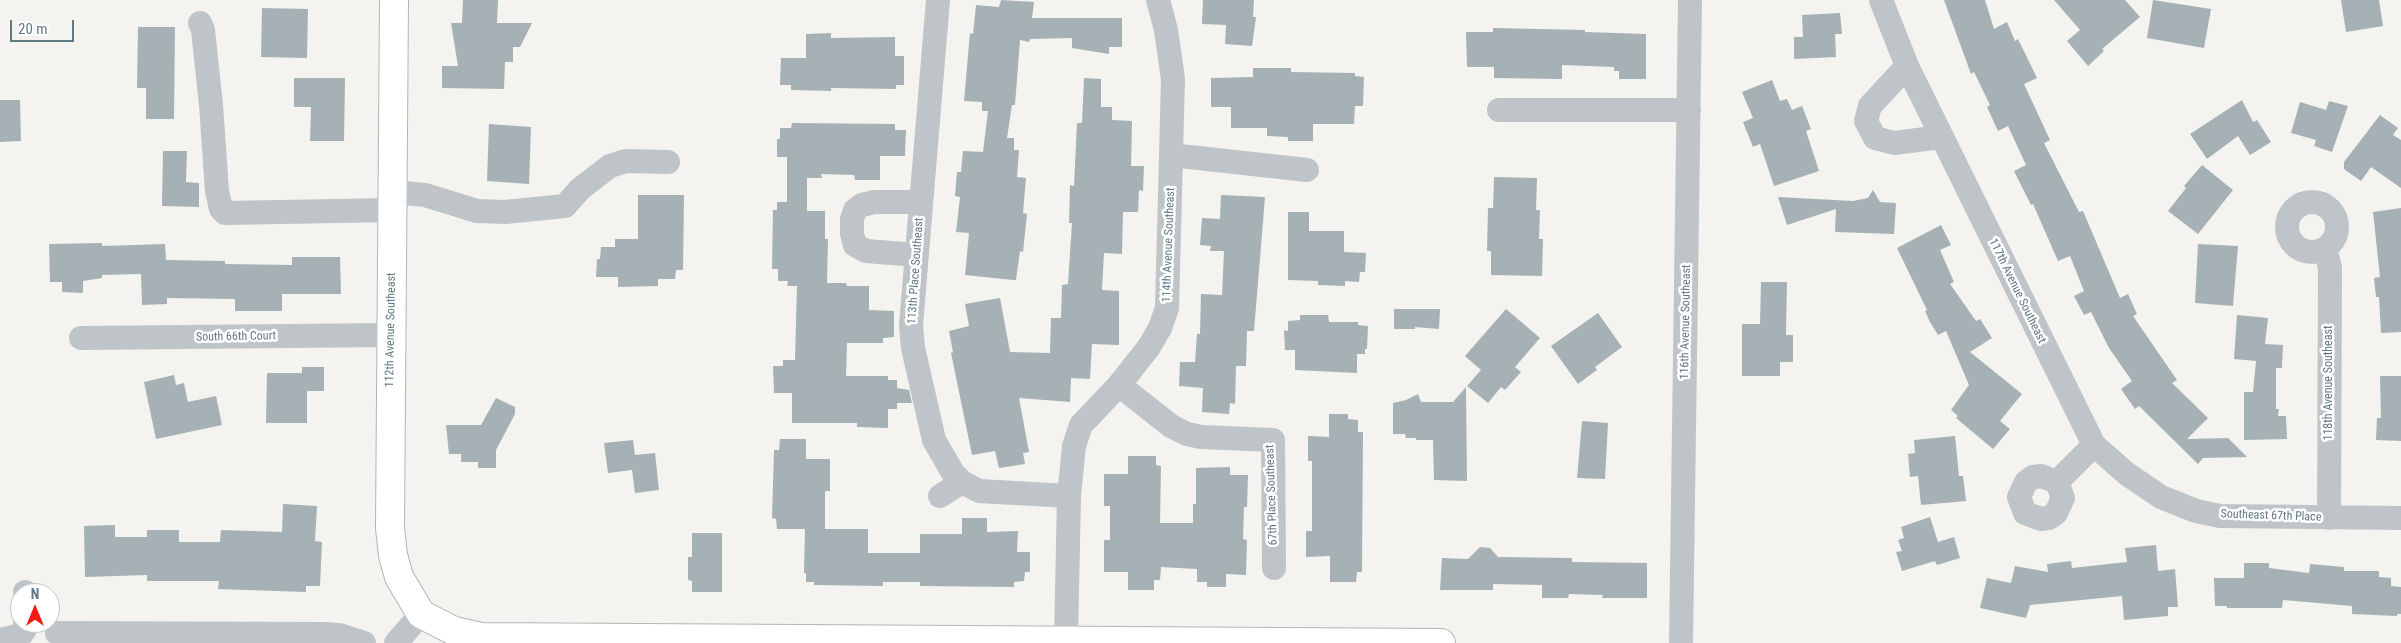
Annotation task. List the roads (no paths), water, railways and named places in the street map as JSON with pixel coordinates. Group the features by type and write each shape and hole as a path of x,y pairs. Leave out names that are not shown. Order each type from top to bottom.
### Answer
{"main road":[{"name":"112th Avenue Southeast","path":"394,0 390,528 393,554 399,577 421,614"},
{"path":"421,614 454,631 481,637 900,642 1066,640 1441,643"}],"street":[{"name":"113th Place Southeast","path":"938,0 911,325 913,348 934,440 935,457 962,482 979,491 1069,496"},
{"name":"114th Avenue Southeast","path":"1066,640 1069,496 1074,446 1082,426 1119,386 1150,347 1160,328 1167,308 1172,59 1158,0"},
{"name":"116th Avenue Southeast","path":"1681,643 1690,0"},
{"name":"117th Avenue Southeast","path":"1881,0 1907,66 2094,445"},
{"path":"200,23 203,30 211,105 217,191 221,209 225,213 392,201 425,195 477,211 505,212 565,206 580,189 610,166 626,161 668,162"},
{"path":"1907,66 1870,106 1866,121 1875,138 1894,144 1941,137"},
{"path":"1499,110 1689,110"},
{"path":"1171,154 1307,170"},
{"path":"917,255 866,251 855,245 852,234 852,219 855,210 862,205 874,202 921,202"},
{"name":"118th Avenue Southeast","path":"2324,248 2330,267 2329,518"},
{"name":"South 66th Court","path":"81,338 391,335"},
{"name":"67th Place Southeast","path":"1119,386 1171,426 1187,434 1200,437 1273,440 1274,568"},
{"path":"2057,482 2094,445"},
{"name":"Southeast 67th Place","path":"2094,445 2127,474 2154,492 2196,511 2220,516 2401,518"},
{"path":"940,496 962,482"},
{"path":"396,643 421,614"},
{"path":"0,640 23,633"},
{"path":"57,633 324,634 339,635 364,643"}]}
